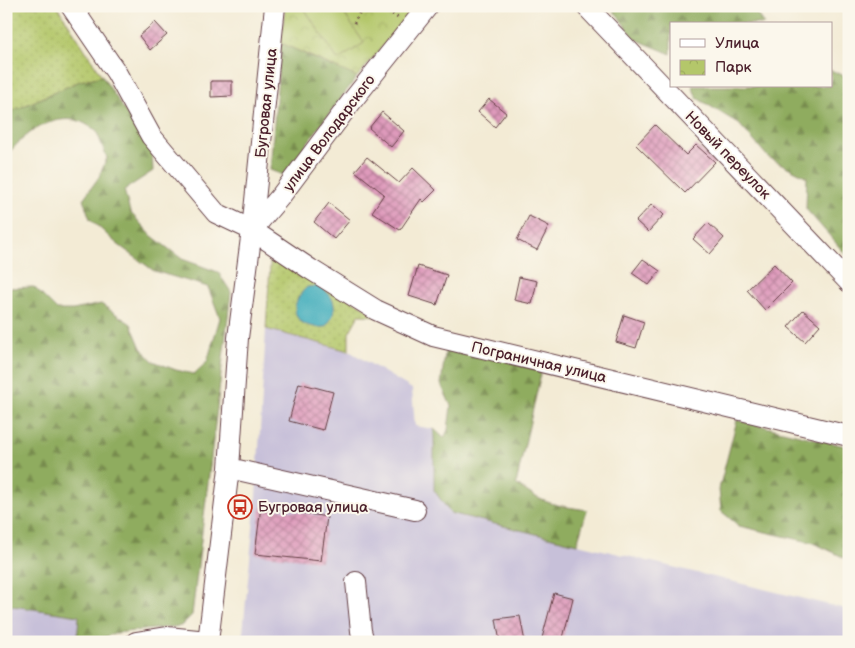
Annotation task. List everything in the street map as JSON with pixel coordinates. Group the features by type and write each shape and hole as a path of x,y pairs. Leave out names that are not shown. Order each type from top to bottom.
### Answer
{"street":[{"name":"Пограничная улица","path":"72,6 116,72 151,136 216,213 252,230 310,270 376,310 433,336 849,436"},
{"name":"Бугровая улица","path":"252,230 275,6"},
{"name":"улица Володарского","path":"252,230 280,197 352,101 428,6"},
{"name":"Новый переулок","path":"586,6 849,282"},
{"path":"136,642 167,637 208,641 229,468 238,338 252,230"},
{"path":"229,468 415,510"},
{"path":"356,582 361,631 364,642"}],"path":[{"path":"354,22 363,6"}],"shaded area":[{"path":"266,329 349,351 412,389 415,426 434,429 434,490 450,513 846,609 849,642 242,642 256,497"},
{"path":"6,605 79,616 77,642 6,642"}],"green space":[{"path":"6,6 57,6 102,76 80,81 6,114"},
{"path":"285,6 417,6 357,77 281,43"},
{"path":"307,6 339,6 364,43 338,60 304,8"},
{"path":"610,6 751,6 763,22 670,22 670,54 635,39"},
{"path":"281,43 333,67 379,52 357,77 283,175 270,170"},
{"path":"832,70 849,78 849,258 806,209 807,177 768,157 739,124 697,98 693,88 832,88"},
{"path":"102,76 152,152 153,171 124,190 130,212 152,236 182,259 218,272 231,292 192,615 181,626 116,633 92,642 77,642 79,616 6,605 6,288 34,287 57,310 73,310 101,304 131,324 141,348 153,361 176,370 194,374 207,362 220,318 208,287 154,271 116,243 90,219 83,199 99,177 107,158 96,130 75,120 54,121 36,129 20,141 6,156 6,114 80,81"},
{"path":"271,250 378,316 359,315 349,333 349,351 266,329"},
{"path":"446,346 542,369 516,484 549,503 587,510 577,544 450,513 434,490 434,429 444,438 448,430 451,406 441,384"},
{"path":"737,420 849,447 849,560 814,543 739,526 721,511 719,489"}],"water":[{"path":"319,286 330,295 334,305 330,321 325,327 306,325 296,316 296,302 300,295 307,287"}],"building":[{"path":"155,22 167,35 150,50 139,36"},
{"path":"211,81 232,81 232,96 211,97"},
{"path":"489,99 506,113 495,127 478,112"},
{"path":"382,112 404,131 391,147 369,128"},
{"path":"655,125 686,155 696,145 715,162 685,193 636,145"},
{"path":"367,157 399,183 413,168 436,190 424,202 421,199 400,230 372,212 384,194 355,171"},
{"path":"329,203 350,220 334,239 314,222"},
{"path":"652,204 664,215 648,232 636,221"},
{"path":"529,216 549,226 537,250 517,240"},
{"path":"708,223 724,238 710,254 693,239"},
{"path":"643,259 660,271 649,285 632,273"},
{"path":"774,264 792,283 765,310 747,290"},
{"path":"418,266 447,275 437,305 409,296"},
{"path":"519,277 537,281 532,304 514,300"},
{"path":"803,310 820,325 805,342 788,327"},
{"path":"624,315 644,322 636,348 616,342"},
{"path":"299,383 333,392 323,430 289,421"},
{"path":"261,506 327,517 321,561 255,554"},
{"path":"554,593 573,598 562,642 541,642"},
{"path":"520,616 525,642 500,642 496,619"}],"place":[{"name":"Бугровая улица","path":"240,507"}]}
